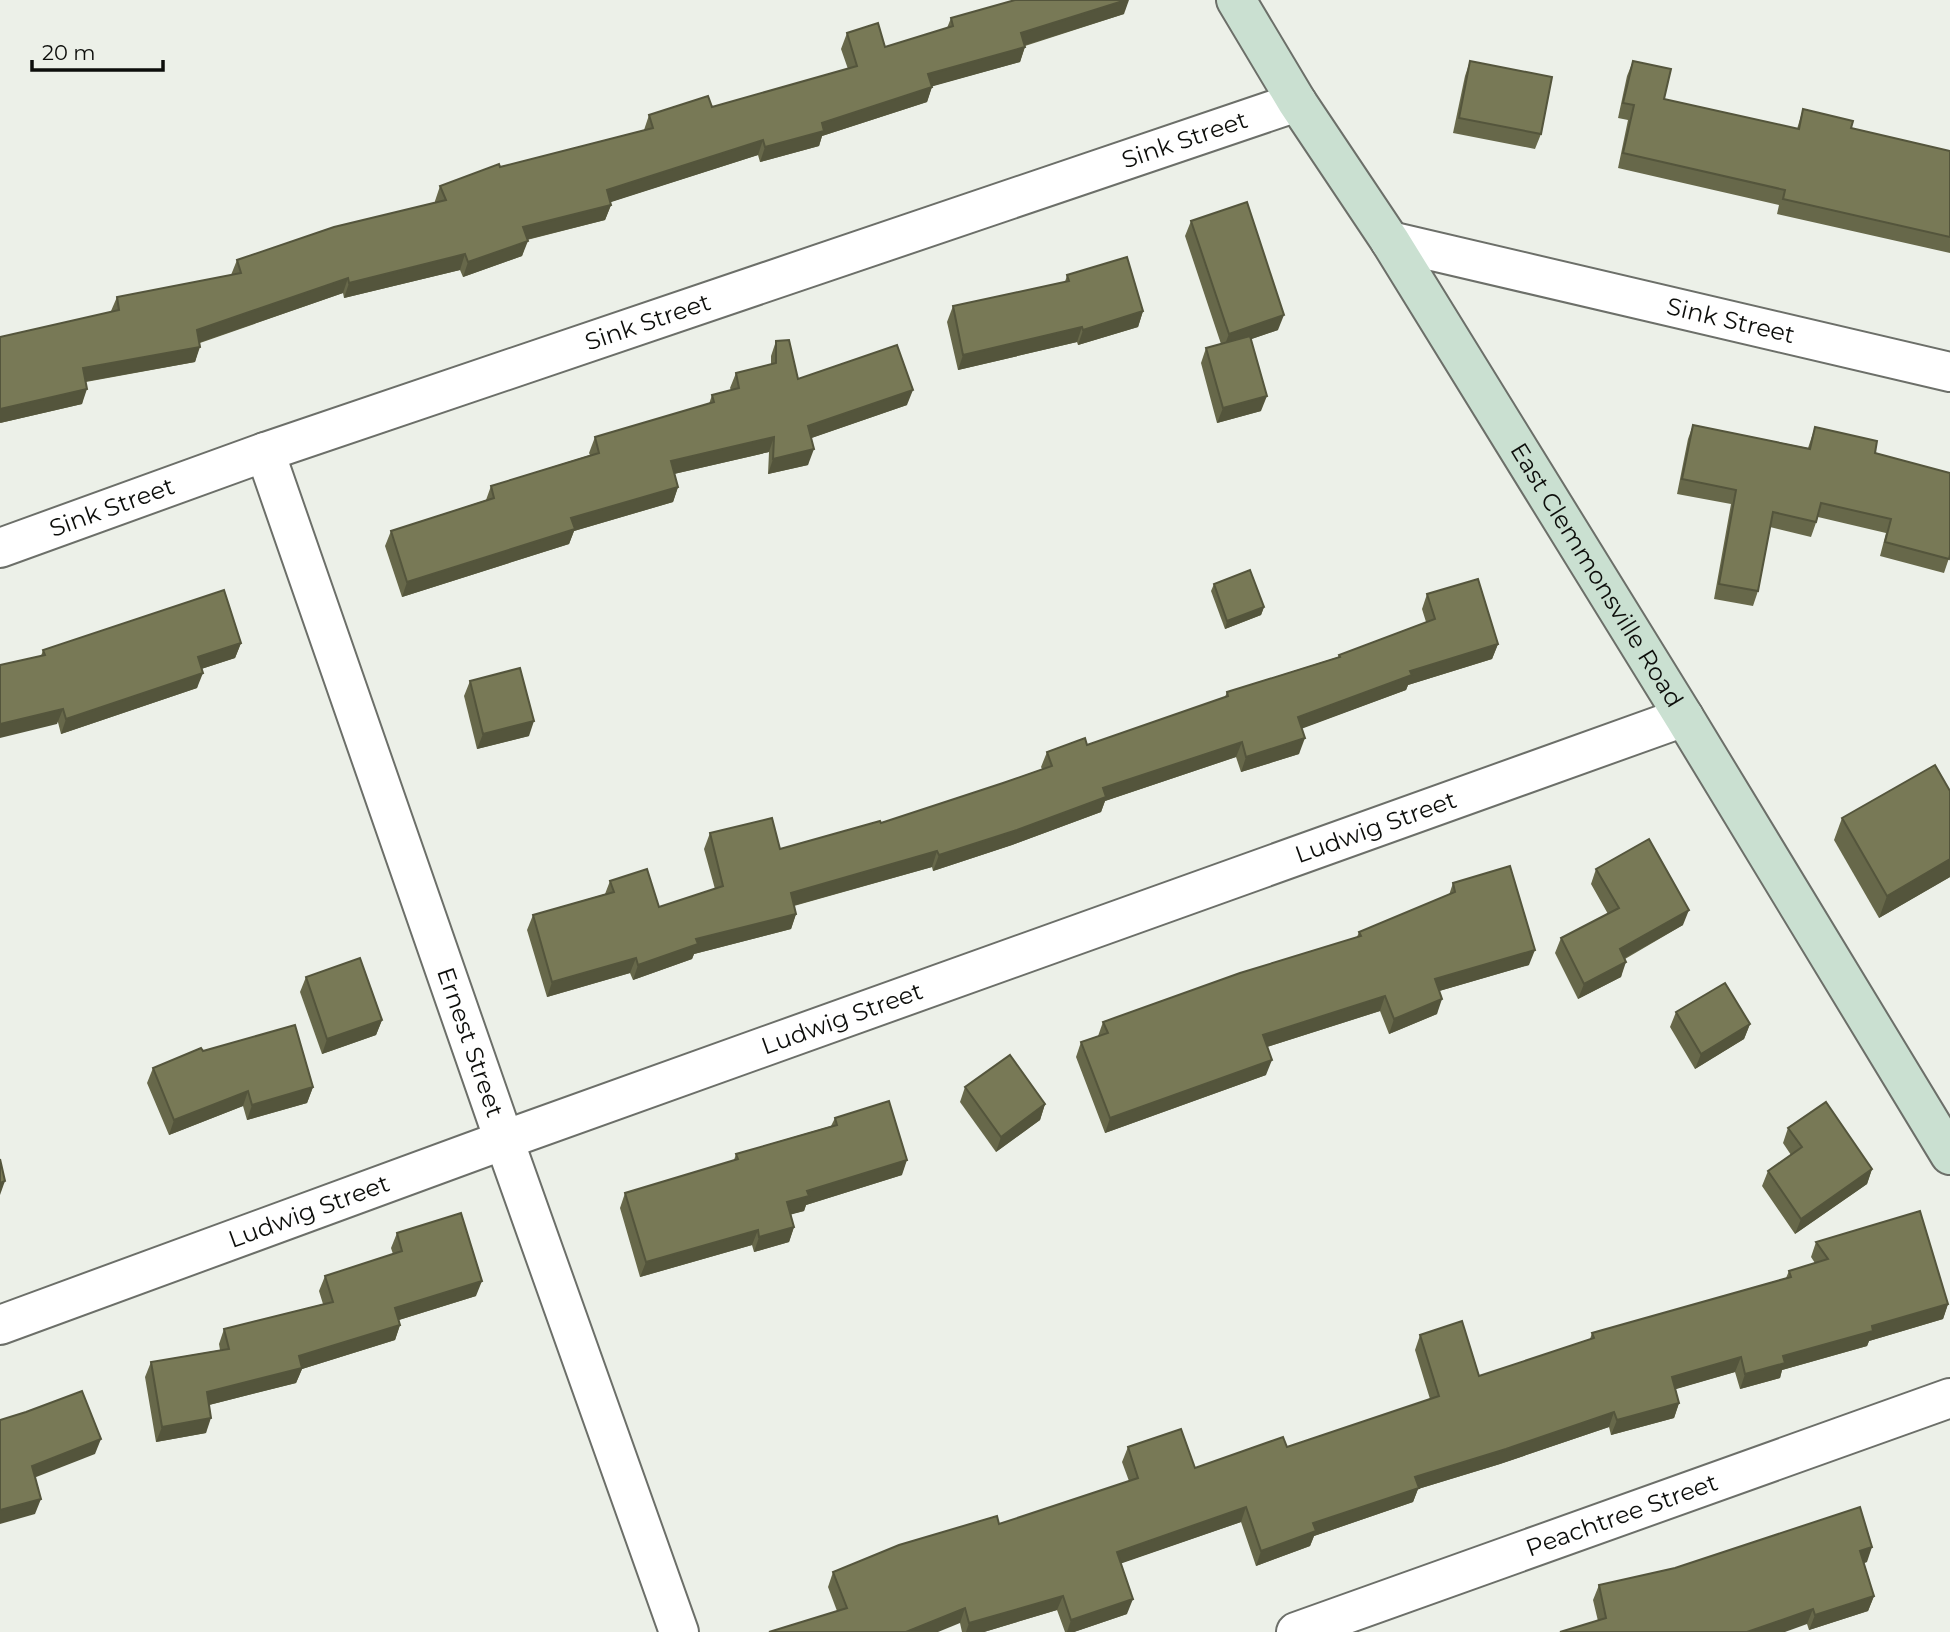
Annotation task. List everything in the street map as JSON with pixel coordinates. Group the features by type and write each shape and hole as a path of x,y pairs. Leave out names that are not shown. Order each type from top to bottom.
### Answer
{"main road":[{"name":"East Clemmonsville Road","path":"1236,0 1297,102 1390,241 1950,1155"}],"street":[{"name":"Sink Street","path":"0,548 265,452 1297,102"},
{"name":"Sink Street","path":"1390,241 1950,372"},
{"name":"Ernest Street","path":"265,452 504,1140 680,1632"},
{"name":"Ludwig Street","path":"0,1325 504,1140 1684,717"},
{"name":"Peachtree Street","path":"1296,1632 1950,1398"}],"building":[{"path":"1015,0 1126,0 1021,33 1025,47 928,74 932,87 822,123 824,131 765,147 763,140 607,190 611,205 523,227 528,241 468,262 465,254 349,283 348,278 197,330 200,347 83,368 87,389 0,409 0,337 119,310 117,297 241,273 237,260 334,227 446,200 440,186 499,164 500,167 653,128 649,115 708,96 712,107 857,66 847,33 878,23 885,47 953,26 951,18"},
{"path":"1470,61 1552,77 1541,134 1459,118"},
{"path":"1633,61 1671,69 1664,99 1799,129 1803,109 1853,121 1851,128 1950,151 1950,237 1783,199 1785,190 1623,153 1634,105 1623,103"},
{"path":"1247,202 1284,315 1229,334 1191,221"},
{"path":"1127,257 1143,311 1083,330 1082,327 963,355 953,306 1069,281 1067,275"},
{"path":"1250,336 1267,396 1223,408 1206,348"},
{"path":"789,340 798,379 897,345 913,390 808,426 814,449 773,459 774,437 671,461 678,487 571,518 575,529 407,582 391,531 494,498 491,486 599,453 595,437 714,402 712,395 739,388 736,373 776,363 776,341"},
{"path":"1693,425 1810,449 1815,427 1877,441 1875,453 1950,473 1949,559 1885,542 1891,519 1821,503 1816,522 1773,512 1758,591 1719,584 1736,490 1682,479"},
{"path":"1250,570 1264,607 1227,621 1214,584"},
{"path":"1478,579 1498,644 1410,671 1412,675 1298,717 1305,738 1246,757 1242,742 1103,788 1106,797 1017,830 939,855 937,851 791,893 796,914 696,939 698,944 638,965 636,958 552,982 533,915 614,892 610,881 647,869 659,907 723,886 710,833 772,818 780,849 880,821 881,823 1003,783 1052,766 1047,752 1085,738 1087,745 1228,696 1227,692 1340,657 1339,655 1435,619 1427,594"},
{"path":"224,590 241,643 198,657 203,673 66,719 63,709 0,724 0,665 45,655 43,650"},
{"path":"520,668 534,721 483,734 470,681"},
{"path":"1935,765 1950,791 1950,859 1887,896 1842,818"},
{"path":"1649,839 1689,910 1620,949 1626,962 1584,984 1561,938 1619,908 1596,869"},
{"path":"1510,866 1535,950 1435,979 1442,999 1394,1019 1385,996 1263,1035 1272,1060 1110,1118 1081,1042 1108,1033 1103,1022 1240,973 1361,936 1359,932 1455,892 1453,883"},
{"path":"360,958 382,1020 327,1039 306,977"},
{"path":"1725,983 1750,1024 1701,1054 1676,1012"},
{"path":"295,1025 313,1087 252,1105 248,1091 174,1120 153,1068 201,1048 203,1051"},
{"path":"1010,1055 1045,1104 1001,1137 965,1087"},
{"path":"889,1101 907,1160 807,1191 809,1196 787,1202 794,1227 759,1237 758,1230 646,1262 625,1193 738,1159 736,1154 837,1125 835,1118"},
{"path":"1826,1102 1872,1169 1801,1219 1768,1171 1802,1147 1788,1128"},
{"path":"0,1159 5,1181 0,1183"},
{"path":"1920,1211 1948,1304 1872,1326 1873,1331 1783,1356 1785,1363 1745,1374 1741,1357 1672,1377 1679,1403 1617,1420 1614,1412 1415,1477 1419,1488 1313,1523 1316,1531 1261,1551 1246,1507 1117,1552 1133,1599 1071,1620 1063,1596 969,1623 965,1608 906,1632 769,1632 847,1608 833,1572 899,1545 997,1516 999,1524 1138,1478 1128,1447 1181,1429 1195,1468 1283,1437 1287,1447 1439,1396 1420,1335 1462,1321 1479,1376 1594,1338 1592,1333 1791,1277 1789,1271 1828,1259 1816,1242"},
{"path":"461,1213 482,1281 395,1308 400,1325 299,1356 302,1368 207,1392 211,1418 162,1427 151,1362 229,1349 224,1329 333,1302 325,1276 402,1251 397,1233"},
{"path":"82,1391 101,1439 32,1466 41,1499 0,1510 0,1420"},
{"path":"1860,1507 1872,1547 1860,1551 1874,1596 1815,1615 1813,1609 1747,1632 1560,1632 1606,1618 1599,1585 1675,1568"}]}
